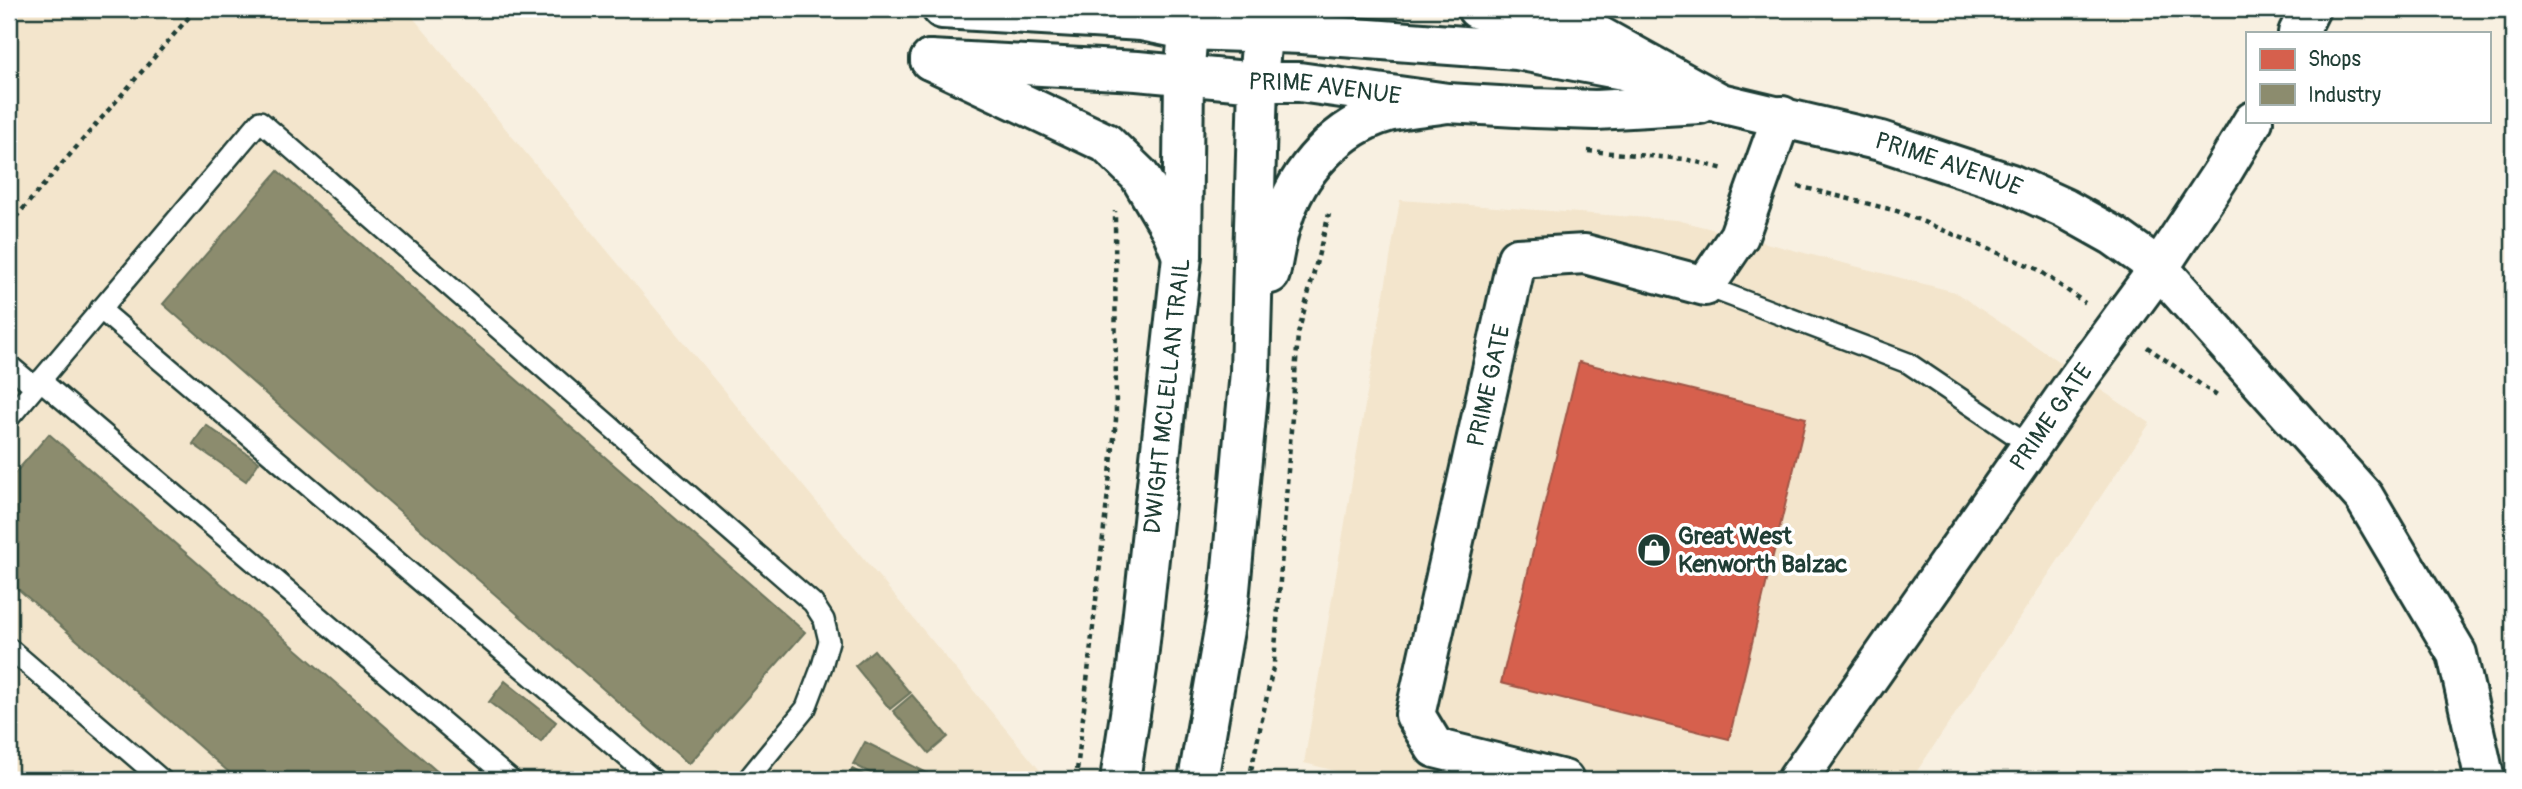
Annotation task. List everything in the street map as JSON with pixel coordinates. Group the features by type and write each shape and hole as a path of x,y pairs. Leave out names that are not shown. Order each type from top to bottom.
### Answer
{"street":[{"name":"PRIME AVENUE","path":"942,9 1142,21 1262,21 1517,50 1622,71 1720,103 1881,141 2011,184 2064,208 2114,236 2159,268 2364,497 2457,654 2485,780"},
{"path":"1477,9 1597,35 1720,103"},
{"path":"2298,32 2310,9"},
{"name":"DWIGHT MCLELLAN TRAIL","path":"1120,780 1138,668 1182,256 1184,77 1188,19"},
{"path":"1198,780 1229,601 1250,372 1262,21"},
{"name":"PRIME AVENUE","path":"1182,256 1172,232 1139,175 1106,143 930,60 1137,71 1258,82 1299,82 1448,103 1597,110 1720,103"},
{"path":"1250,372 1282,220 1307,171 1338,138 1365,121 1390,112 1448,103"},
{"path":"1705,286 1739,236 1782,116"},
{"name":"PRIME GATE","path":"1797,780 2159,268 2252,122"},
{"name":"PRIME GATE","path":"1564,780 1435,748 1415,715 1517,258 1585,254 1705,286"}],"lane":[{"path":"9,418 260,121 813,603 824,620 829,641 806,709 747,780"},
{"path":"1705,286 1908,363 2031,446"},
{"path":"100,310 654,780"},
{"path":"9,365 38,384 511,780"},
{"path":"9,648 162,780"}],"path":[{"path":"9,225 196,9"},
{"path":"1579,150 1685,159 1897,211 1923,221 2038,269 2220,398"},
{"path":"1249,780 1274,663 1298,334 1331,206"},
{"path":"1076,780 1116,419 1115,207"}],"shaded area":[{"path":"9,9 406,9 1048,780 9,780"},
{"path":"1400,200 1677,220 1955,292 2150,423 1911,780 1372,780 1304,763"}],"building: Shops":[{"name":"Great West Kenworth Balzac","path":"1579,362 1806,418 1729,739 1501,683"}],"building: Industry":[{"path":"278,171 805,632 689,764 163,304"},
{"path":"206,425 259,462 246,481 193,444"},
{"path":"49,434 447,780 238,780 9,581 9,480"},
{"path":"874,650 910,693 890,709 855,666"},
{"path":"505,681 556,722 541,742 489,702"},
{"path":"912,695 948,737 929,753 893,711"},
{"path":"865,742 927,773 923,780 884,780 853,764"},
{"path":"852,769 873,780 847,780"}],"place":[{"name":"Great West Kenworth Balzac","path":"1654,550"}]}
